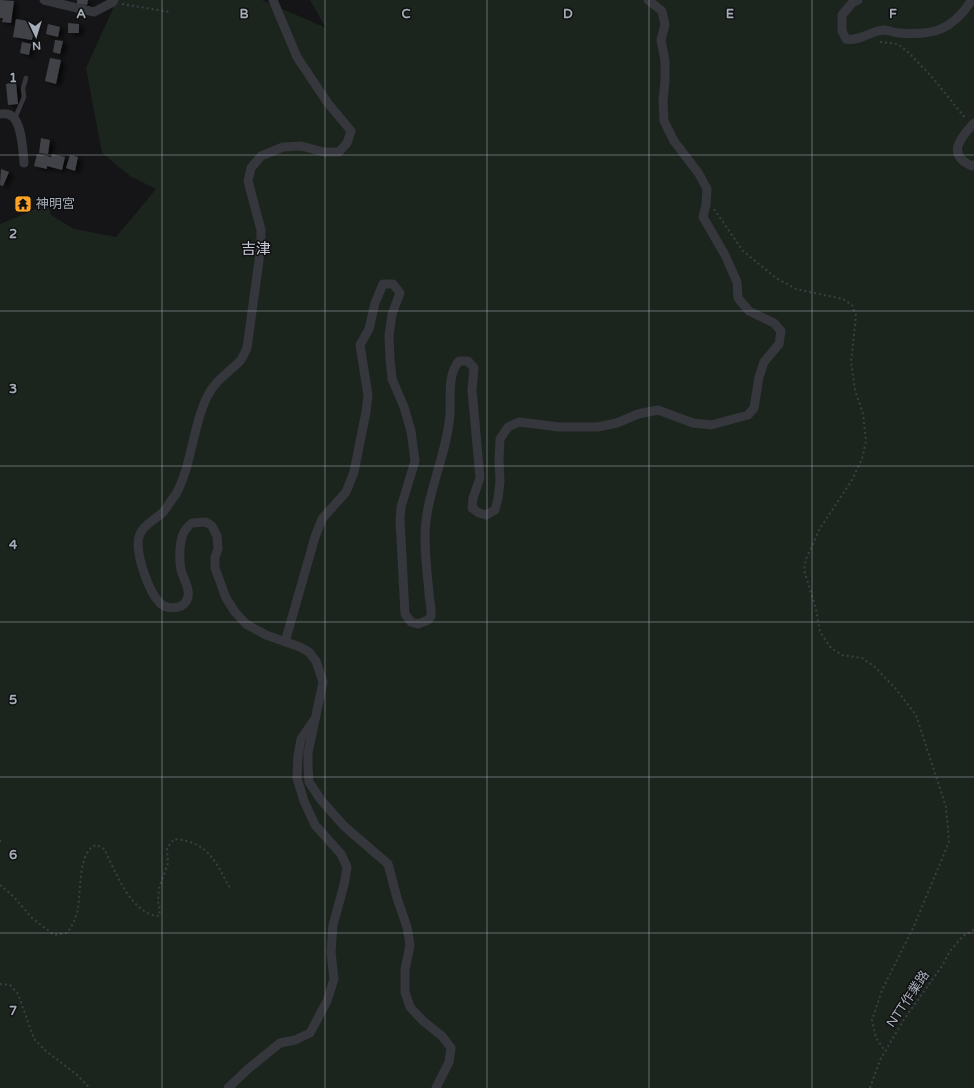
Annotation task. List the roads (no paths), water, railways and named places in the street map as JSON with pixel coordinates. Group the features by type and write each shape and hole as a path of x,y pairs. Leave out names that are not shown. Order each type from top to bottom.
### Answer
{"street":[{"path":"44,0 94,12 113,1"},
{"path":"273,0 297,57 327,102 351,131 347,143 339,152 324,152 301,146 282,147 261,156 251,168 248,181 261,230 261,246 247,348 241,360 214,384 206,398 200,414 185,476 164,512 140,534 138,548 143,568 156,599 163,606 171,608 179,607 184,604 188,597 188,589 180,561 180,548 184,531 192,523 206,522 212,526 217,536 218,549 215,557 215,568 226,598 235,612 246,624 266,635 310,652 316,660 323,682 308,753 310,782 321,800 344,826 388,864 397,898 407,927 410,945 405,970 405,992 410,1007 423,1021 442,1036 450,1048 449,1062 436,1088"},
{"path":"285,642 315,537 322,519 346,492 354,472 368,395 360,345 369,329 375,303 383,284 393,284 400,293 392,314 389,336 390,360 392,379 404,408 411,431 415,461 402,507 400,520 405,614 411,622 418,624 428,620 431,616 425,536 426,520 446,440 450,413 451,382 455,365 458,361 468,361 474,368 472,390 480,478 472,498 472,508 479,513 486,515 495,510 498,498 500,481 498,460 500,439 508,427 519,422 559,427 597,427 617,423 638,414 658,410 693,424 711,425 748,415 754,408 759,377 764,362 779,344 781,332 774,323 749,311 738,298 737,282 725,255 703,217 706,205 707,189 699,174 674,140 664,121 663,101 665,68 661,40 665,25 662,12 648,0"},
{"path":"858,0 852,3 842,15 842,31 846,39 854,41 872,32 885,30 898,33 933,32 947,27 963,14 972,0"},
{"path":"0,114 9,114 15,118 21,137 24,163"},
{"path":"973,124 959,142 957,152 964,163 972,166 974,165"},
{"path":"228,1088 248,1068 280,1043 295,1040 310,1033 327,1001 334,979 331,952 333,925 344,885 347,867 341,854 315,825 304,801 297,778 298,756 301,739 316,715"}],"lane":[{"path":"15,118 24,97 23,88 26,78"}],"place":[{"name":"神明宮","path":"23,204"}],"district":[{"name":"吉津","path":"256,249"}]}
